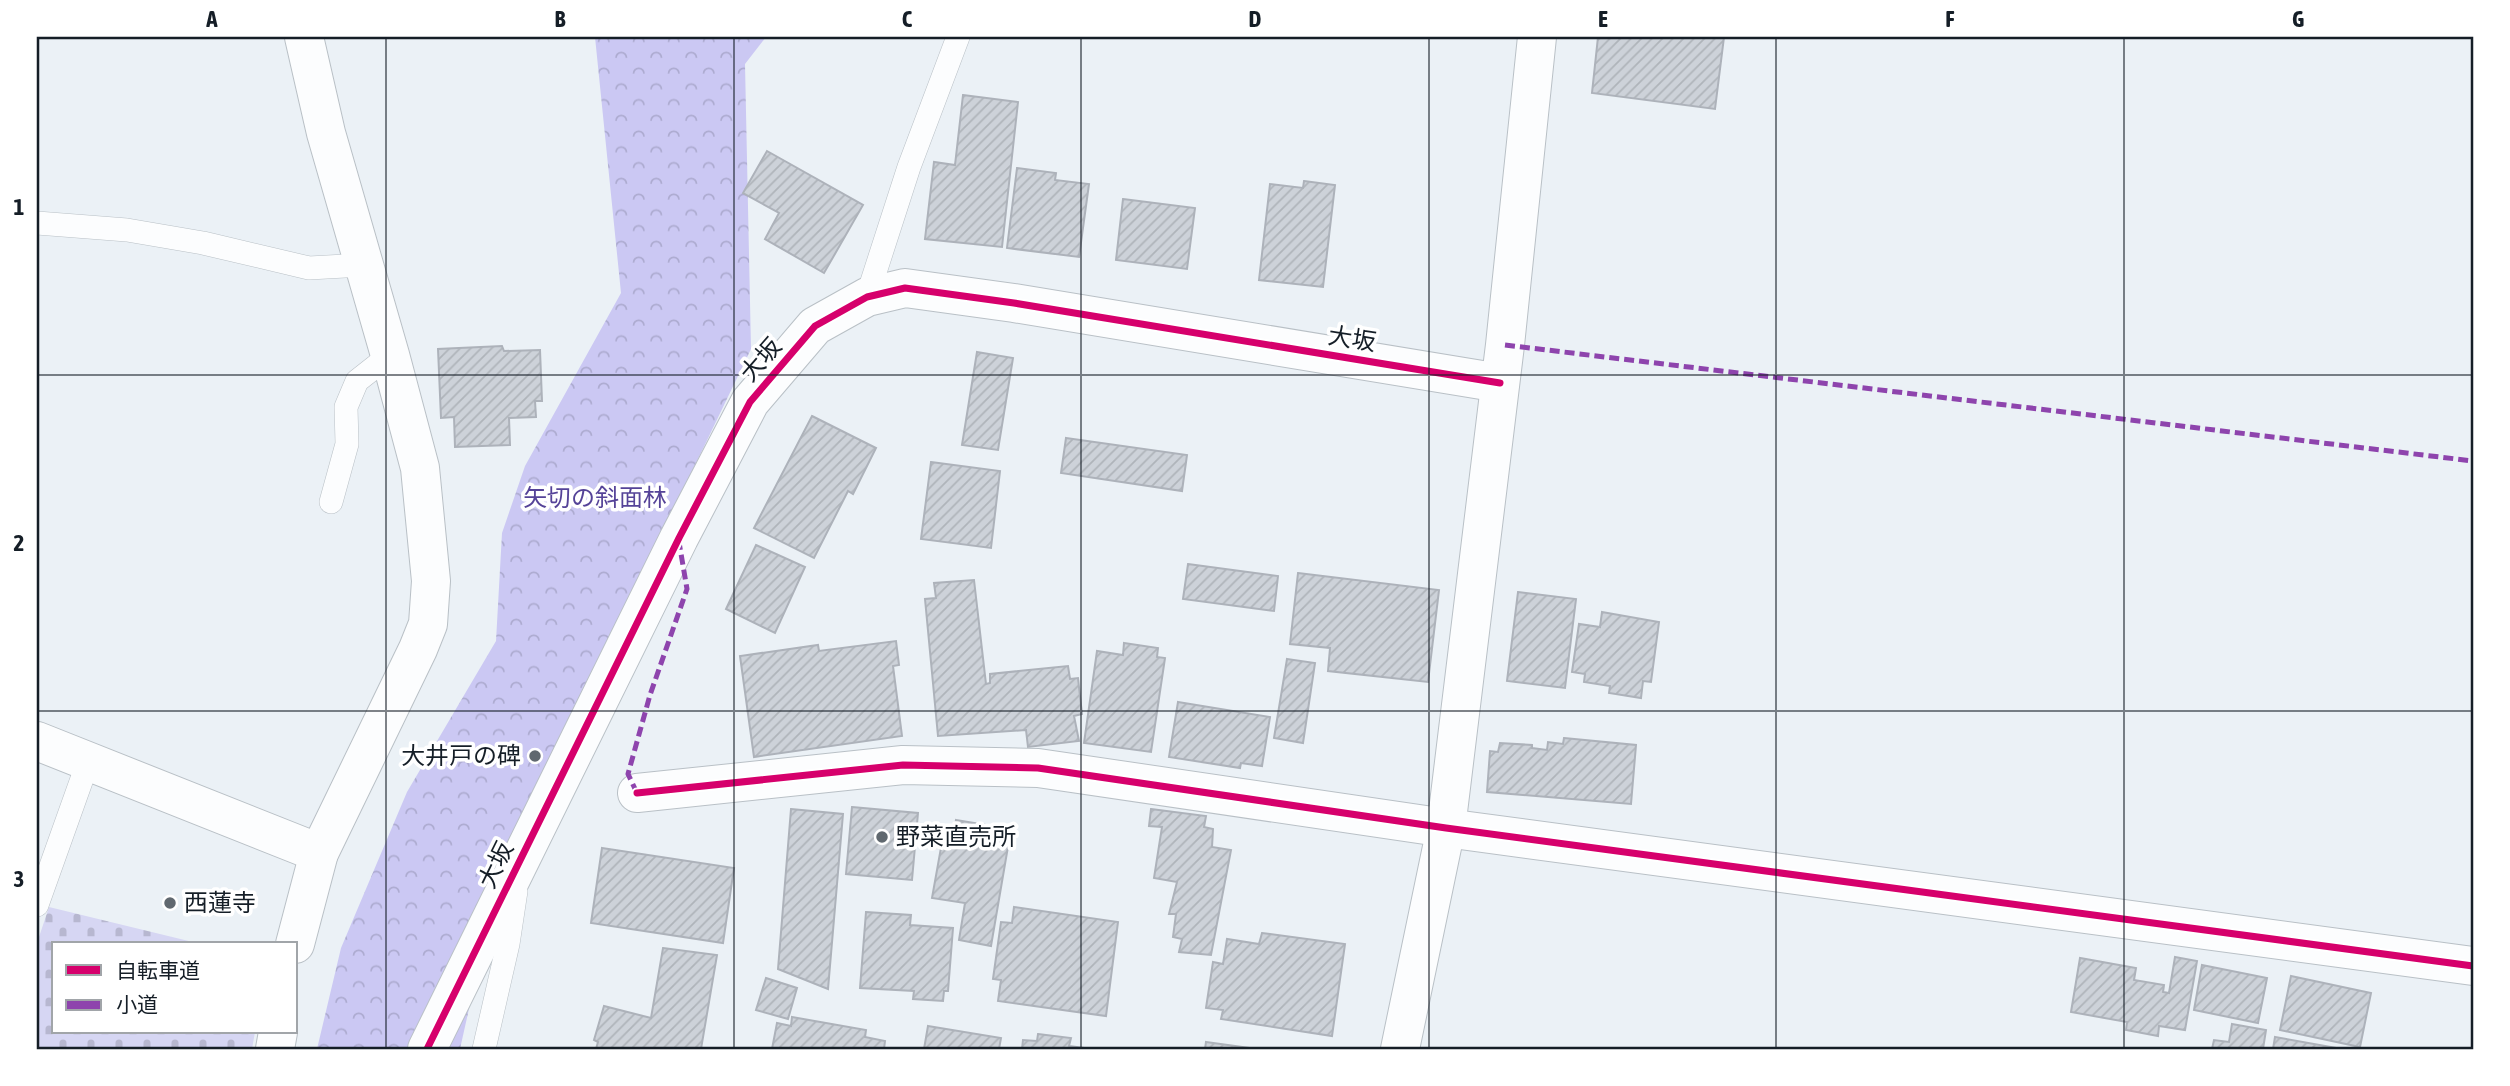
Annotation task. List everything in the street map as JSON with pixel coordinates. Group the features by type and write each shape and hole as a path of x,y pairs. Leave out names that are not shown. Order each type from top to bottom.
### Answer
{"street":[{"path":"296,942 319,853 428,624 431,581 420,467 326,133 304,37"},
{"path":"1400,1049 1446,828 1500,383 1537,37"},
{"name":"大坂","path":"427,1049 679,538 750,401 815,326 867,297 905,288 1014,303 1500,383"},
{"path":"37,741 319,853"},
{"path":"637,793 903,765 1038,768 1446,828 2473,966"}],"lane":[{"path":"867,297 909,167 958,37"},
{"path":"37,223 127,230 203,243 309,268 363,265"},
{"path":"331,502 346,444 346,407 357,381 390,355"},
{"path":"37,905 88,762"},
{"path":"484,1049 508,944 521,858"}],"green space":[{"name":"矢切の斜面林","path":"595,37 766,37 745,64 751,349 500,870 460,1049 317,1049 341,948 407,792 496,641 502,533 525,466 621,293"},
{"path":"49,907 193,942 52,942 52,1034 255,1034 252,1049 37,1049 37,943"}],"building":[{"path":"1598,37 1724,37 1715,109 1592,93"},
{"path":"963,95 1018,102 1002,247 925,239 934,162 955,165"},
{"path":"767,151 863,205 824,273 765,239 779,213 743,193"},
{"path":"1017,168 1056,173 1055,180 1089,184 1079,257 1007,248"},
{"path":"1304,181 1335,185 1323,287 1259,280 1270,184 1303,188"},
{"path":"1123,199 1195,208 1187,269 1116,260"},
{"path":"502,346 504,351 540,350 542,401 535,401 536,417 509,418 510,445 455,447 454,417 441,418 438,349"},
{"path":"977,352 1013,358 998,450 962,445"},
{"path":"812,416 876,448 853,494 848,491 814,558 754,528"},
{"path":"1066,438 1187,455 1182,491 1061,473"},
{"path":"931,462 1000,471 991,548 921,539"},
{"path":"756,545 805,567 775,633 726,609"},
{"path":"1188,564 1278,576 1274,611 1183,599"},
{"path":"1298,573 1439,590 1428,682 1328,671 1330,648 1290,644"},
{"path":"974,580 986,684 990,683 990,674 1068,666 1070,679 1078,678 1082,714 1074,716 1079,741 1028,747 1026,730 938,736 925,599 936,598 934,583"},
{"path":"1518,592 1576,599 1565,688 1507,681"},
{"path":"1602,612 1659,622 1651,682 1643,681 1641,698 1609,693 1610,686 1584,682 1585,674 1572,672 1579,624 1600,627"},
{"path":"896,641 899,665 893,666 902,736 754,757 740,656 818,645 819,651"},
{"path":"1124,643 1158,648 1157,657 1165,658 1151,752 1084,743 1097,651 1123,655"},
{"path":"1287,659 1315,663 1303,743 1274,738"},
{"path":"1178,702 1270,717 1262,766 1241,763 1240,768 1169,757"},
{"path":"1564,738 1636,745 1631,804 1487,792 1490,751 1498,752 1500,743 1532,745 1532,748 1547,750 1548,742 1563,744"},
{"path":"852,807 918,813 912,880 846,874"},
{"path":"791,809 843,814 828,989 778,969"},
{"path":"1151,809 1206,816 1204,827 1213,829 1212,847 1231,850 1211,955 1179,952 1182,939 1173,937 1176,914 1169,914 1177,882 1154,878 1162,827 1149,826"},
{"path":"956,820 1011,829 991,946 959,940 965,903 932,898 942,842 952,843"},
{"path":"602,848 734,868 723,943 591,923"},
{"path":"1014,907 1118,922 1106,1016 998,1001 1001,980 993,979 1001,922 1012,923"},
{"path":"866,912 911,915 910,925 953,928 948,991 944,991 943,1001 913,999 914,991 860,988"},
{"path":"1262,933 1345,944 1332,1036 1221,1019 1223,1010 1206,1008 1213,962 1223,964 1227,939 1259,944"},
{"path":"663,948 717,955 701,1049 596,1049 598,1042 594,1040 604,1006 651,1018"},
{"path":"2175,957 2197,961 2185,1030 2159,1026 2158,1036 2126,1030 2127,1022 2071,1012 2080,958 2136,968 2134,980 2164,985 2163,992 2169,993"},
{"path":"2202,965 2267,978 2258,1023 2194,1010"},
{"path":"2291,976 2371,993 2360,1047 2280,1030"},
{"path":"766,978 797,988 788,1019 756,1010"},
{"path":"792,1017 866,1030 865,1037 885,1041 884,1049 772,1049 777,1023 791,1026"},
{"path":"2232,1024 2266,1030 2263,1049 2212,1049 2214,1040 2229,1042"},
{"path":"928,1026 1001,1038 999,1049 924,1049"},
{"path":"1038,1034 1071,1038 1069,1046 1092,1049 1022,1049 1023,1040 1037,1041"},
{"path":"2275,1037 2342,1049 2273,1049"},
{"path":"1206,1042 1257,1049 1205,1049"}],"marked path":[{"path":"1505,345 2473,461"},
{"path":"637,793 628,774 650,695 687,589 679,542"}],"cycle path":[{"path":"427,1049 679,538 750,402 815,326 867,297 905,288 1014,303 1500,383"},
{"path":"637,793 903,765 1038,768 1446,828 2473,966"}],"place":[{"name":"大井戸の碑","path":"535,756"},
{"name":"野菜直売所","path":"882,837"},
{"name":"西蓮寺","path":"170,903"}]}
